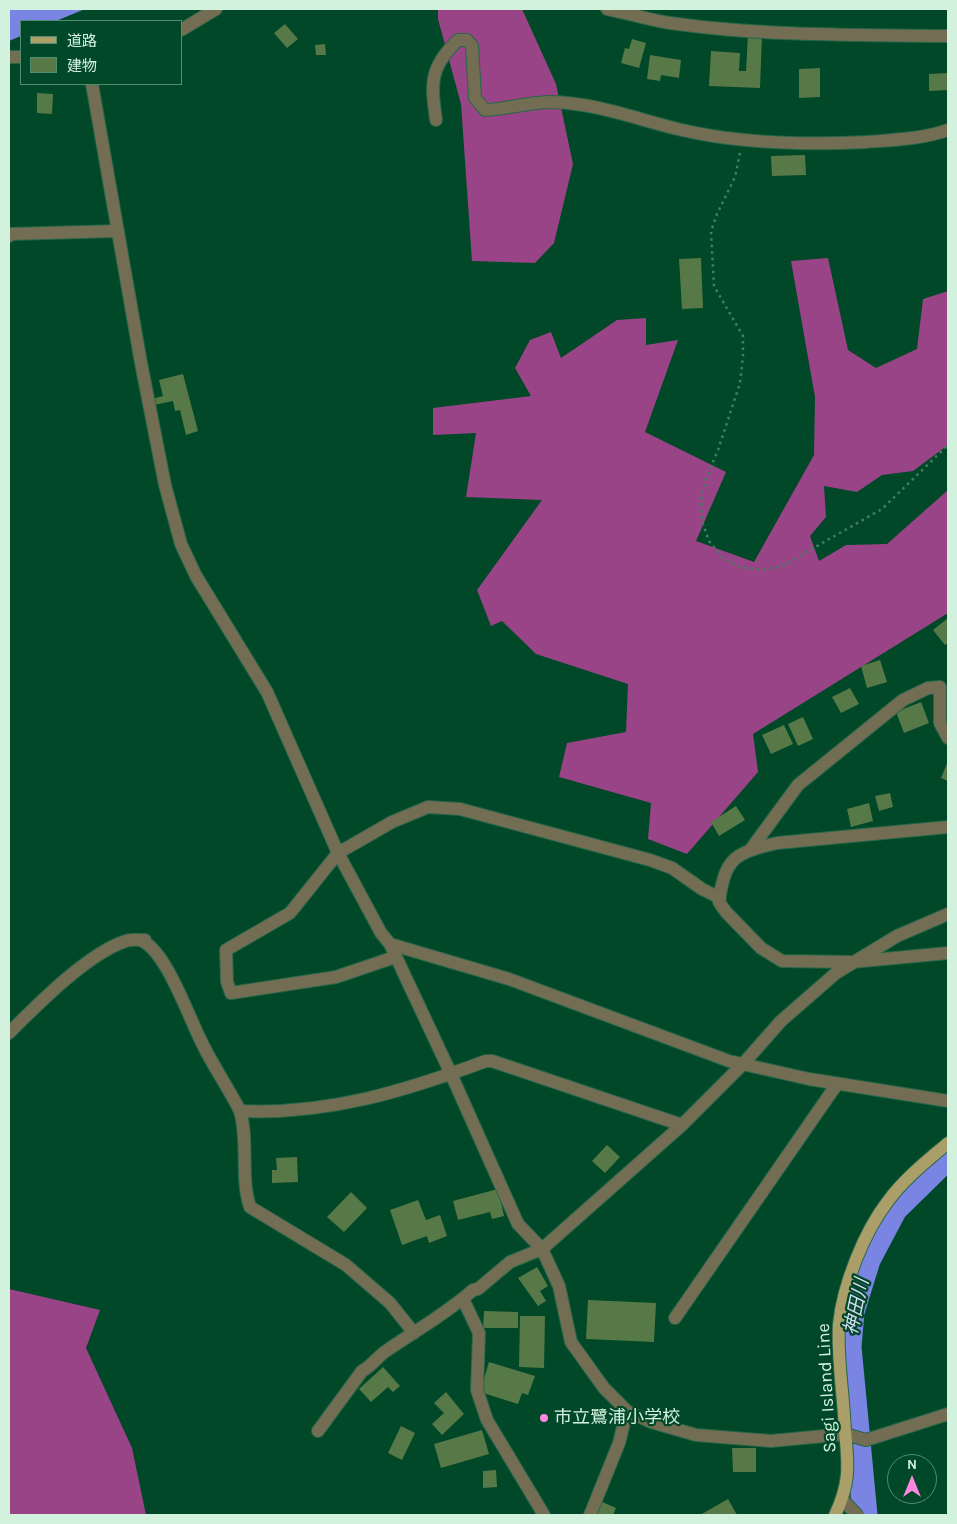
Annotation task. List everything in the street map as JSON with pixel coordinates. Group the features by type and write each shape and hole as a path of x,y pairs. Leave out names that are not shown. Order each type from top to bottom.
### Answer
{"main road":[{"name":"Sagi Island Line","path":"835,1515 849,1474 839,1326 844,1291 856,1260 887,1201 913,1172 948,1143"}],"street":[{"path":"182,29 216,9"},
{"path":"607,9 669,22 759,31 829,35 948,36"},
{"path":"436,120 434,72 458,40 467,40 472,46 475,98 485,110 551,102 583,105 683,131 742,140 822,144 895,140 936,134 948,130"},
{"path":"92,85 165,485 181,544 196,576 267,692 338,853 381,932 390,944 518,1224 542,1249 559,1286 571,1342 604,1388 627,1411 651,1422 696,1435 771,1441 845,1434 866,1440 948,1414"},
{"path":"9,236 10,234 118,231"},
{"path":"751,849 798,785 903,700 928,688 940,687 940,723 948,738"},
{"path":"395,957 336,977 231,993 227,982 226,950 290,913 338,853 392,822 428,807 460,809 650,860 672,868 702,889 720,898"},
{"path":"948,827 777,843 751,849 733,858 722,879 719,902 726,912 761,948 782,961 852,962 948,953"},
{"path":"318,1431 362,1371 385,1352 463,1299 510,1262 542,1249 682,1125 743,1064 781,1021 836,973 897,936 948,914"},
{"path":"9,1033 51,990 104,952 127,940 145,940 144,942 153,947 183,1001 204,1047 240,1111 246,1162 246,1195 250,1207 346,1265 390,1303 414,1333"},
{"path":"390,944 509,979 659,1036 743,1064 837,1084 948,1101"},
{"path":"240,1111 267,1112 314,1109 395,1093 486,1061 492,1061 682,1125"},
{"path":"674,1318 837,1084"},
{"path":"463,1299 479,1333 477,1390 487,1420 544,1515"},
{"path":"590,1515 619,1443 627,1411"},
{"path":"842,1499 857,1515"}],"path":[{"path":"742,140 735,177 711,231 714,286 743,336 743,356 740,383 718,450 705,481 701,500 702,521 709,541 723,558 740,567 762,570 782,566 882,509 948,445"}],"shaded area":[{"path":"438,9 522,9 556,84 573,164 554,243 535,263 472,261 461,104 438,19"},
{"path":"828,258 848,350 876,368 917,349 923,299 948,291 948,445 913,471 882,475 857,492 824,486 826,517 810,536 819,561 846,545 887,544 948,490 948,613 753,734 758,772 687,854 648,839 651,803 559,777 567,743 626,732 628,684 536,654 502,621 491,626 477,590 542,500 466,497 476,433 433,435 433,408 531,396 515,368 530,340 551,332 561,358 617,320 646,318 646,345 678,340 645,432 726,472 696,541 754,562 814,455 815,397 791,261"},
{"path":"9,1289 100,1310 86,1348 132,1448 146,1515 9,1515"}],"water":[{"path":"9,9 85,9 58,20 20,20 20,36 9,41"}],"building":[{"path":"285,24 298,39 287,48 274,33"},
{"path":"748,34 762,35 760,88 709,86 711,51 740,53 739,71 746,71"},
{"path":"632,39 646,43 639,68 621,63 625,48 629,49"},
{"path":"325,44 326,55 316,55 315,45"},
{"path":"650,55 681,60 679,78 661,75 660,81 647,79"},
{"path":"820,68 820,97 799,98 799,69"},
{"path":"948,73 948,90 929,91 929,74"},
{"path":"37,93 53,94 52,114 37,113"},
{"path":"805,155 806,175 772,176 771,156"},
{"path":"701,258 703,308 682,309 679,259"},
{"path":"183,374 198,431 186,435 180,410 175,411 173,401 154,405 152,399 163,396 159,380"},
{"path":"948,618 948,643 945,645 933,630"},
{"path":"880,660 887,682 867,688 861,666"},
{"path":"850,688 859,704 841,713 832,697"},
{"path":"921,702 929,723 904,733 896,712"},
{"path":"803,717 813,739 798,746 788,724"},
{"path":"784,725 793,744 771,754 762,735"},
{"path":"948,761 948,781 941,778"},
{"path":"890,793 893,807 879,811 875,796"},
{"path":"869,803 873,821 851,827 847,809"},
{"path":"736,806 745,820 719,836 711,822"},
{"path":"607,1145 620,1157 605,1173 592,1161"},
{"path":"297,1157 298,1182 272,1183 272,1170 277,1170 276,1158"},
{"path":"498,1189 504,1216 492,1219 490,1212 458,1220 453,1201"},
{"path":"351,1192 367,1208 344,1232 327,1217"},
{"path":"418,1200 426,1220 440,1215 447,1236 429,1243 427,1236 402,1245 390,1210"},
{"path":"537,1267 548,1286 540,1291 546,1301 538,1306 518,1278"},
{"path":"588,1300 656,1303 654,1342 586,1339"},
{"path":"484,1311 518,1312 518,1328 483,1328"},
{"path":"520,1316 545,1316 544,1368 519,1367"},
{"path":"489,1362 535,1376 528,1395 522,1393 518,1404 480,1392"},
{"path":"383,1367 400,1386 393,1392 388,1387 371,1402 359,1389"},
{"path":"446,1392 464,1414 442,1435 432,1424 444,1413 434,1403"},
{"path":"401,1426 415,1433 402,1460 388,1453"},
{"path":"482,1430 489,1454 441,1468 434,1444"},
{"path":"732,1448 756,1448 756,1472 733,1472"},
{"path":"496,1470 497,1487 483,1488 483,1471"},
{"path":"728,1499 737,1515 700,1515"},
{"path":"600,1501 616,1508 613,1515 594,1515"}],"waterway":[{"name":"神田川","path":"865,1515 849,1347 852,1312 868,1260 895,1209 948,1157"}],"place":[{"name":"市立鷺浦小学校","path":"544,1418"}]}
